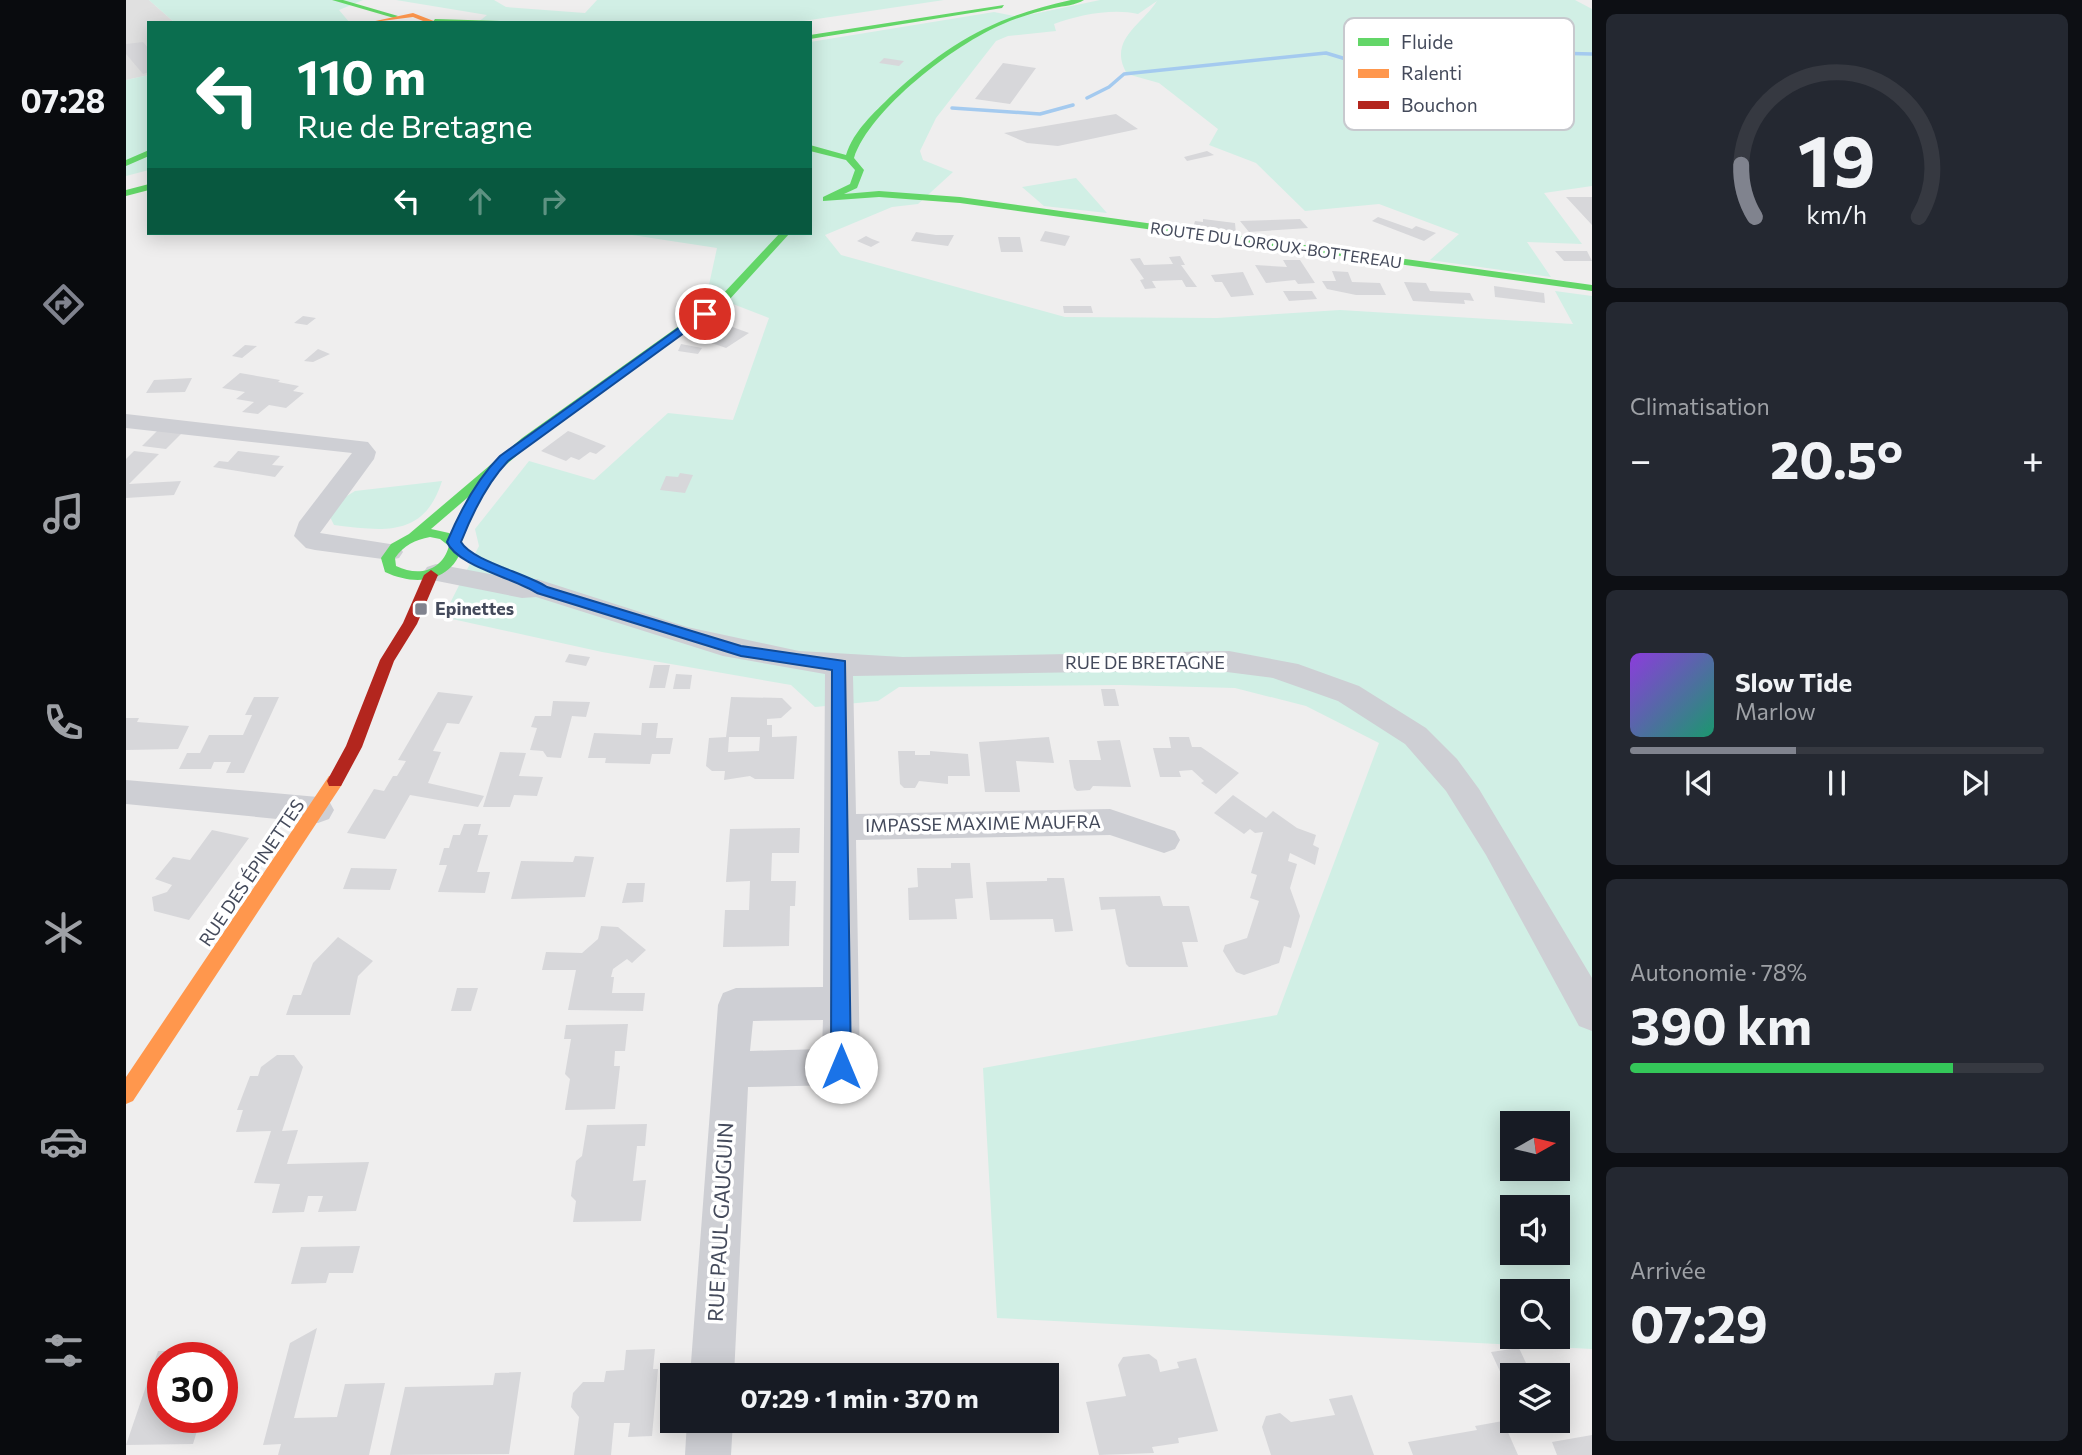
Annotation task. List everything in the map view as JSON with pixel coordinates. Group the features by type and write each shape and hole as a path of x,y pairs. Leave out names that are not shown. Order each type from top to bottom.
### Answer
{"main road":[{"path":"812,26 989,0"},
{"path":"812,37 1045,0"},
{"path":"819,202 856,184 854,164 863,129 956,41 989,23 1013,14 1081,0"},
{"path":"339,2 394,16"},
{"path":"339,2 360,21"},
{"path":"376,21 394,16 414,15 432,21"},
{"name":"ROUTE DU LOROUX-BOTTEREAU","path":"812,149 854,164 889,183 960,200"},
{"path":"126,163 147,154"},
{"path":"126,181 147,176"},
{"path":"126,193 147,188"},
{"name":"ROUTE DU LOROUX-BOTTEREAU","path":"819,202 879,194 960,200 1592,288"},
{"path":"126,201 147,196"},
{"path":"434,574 401,583 387,564 390,552 438,518 472,484 488,474 526,441 725,298 779,236"},
{"path":"414,536 459,532 484,488 488,474"},
{"name":"RUE DES ÉPINETTES","path":"126,1094 318,810 354,747 387,660 410,624 434,574 452,562 459,532"},
{"name":"RUE DES ÉPINETTES","path":"387,660 389,625"}],"street":[{"path":"126,421 360,447 364,452 362,459 309,528 307,536 315,542 390,552"},
{"name":"RUE DE BRETAGNE","path":"459,532 478,561 528,581 537,588 741,651 839,665 1222,661 1286,671 1340,690 1401,726 1433,754 1456,782 1493,838 1592,1014"},
{"name":"RUE DE BRETAGNE","path":"434,574 522,589 537,588"},
{"path":"730,1069 841,1067 839,665"},
{"path":"126,792 318,810"},
{"name":"IMPASSE MAXIME MAUFRA","path":"841,827 1110,822 1164,840"},
{"name":"RUE PAUL GAUGUIN","path":"713,1363 736,1005 841,1003"},
{"path":"708,1455 709,1433"}],"shaded area":[{"path":"126,0 149,0 173,21 147,21 147,75 126,80"}],"green space":[{"path":"149,0 363,0 339,10 348,21 173,21"},
{"path":"396,0 494,0 506,7 585,13 597,0 944,0 803,21 480,21 487,15"},
{"path":"1100,0 1575,0 1592,9 1592,186 1544,193 1582,244 1527,242 1551,277 1430,260 1459,234 1379,204 1305,211 1256,163 1209,145 1218,129 1159,83 1127,74 1122,62 1124,42 1157,1 1138,14 1107,12 1085,15 1054,24 1056,31 1008,36 996,41 936,118 920,151 923,160 953,172 918,204 892,207 825,235 841,255 1065,317 1217,318 1340,310 1573,324 1555,291 1592,296 1592,1349 1570,1348 1570,1279 1500,1279 1500,1344 997,1318 983,1068 1277,1015 1379,743 1306,706 1235,688 1121,685 899,687 878,701 815,707 791,685 602,652 443,617 479,546 475,529 529,461 594,480 668,413 733,420 769,318 707,294 717,248 632,235 812,235 812,42 994,12 1019,17"},
{"path":"147,75 147,171 126,176 126,80"},
{"path":"1076,178 1107,213 1044,206 1022,187"},
{"path":"442,481 425,513 400,527 369,529 334,525 330,517 342,499 355,491"}],"building":[{"path":"143,42 147,47 147,73 143,74 126,54 126,44"},
{"path":"884,58 904,61 899,66 879,63"},
{"path":"1003,63 1036,68 1010,104 975,99"},
{"path":"1116,114 1138,129 1058,146 1027,143 1004,133"},
{"path":"1207,151 1214,155 1187,161 1184,157"},
{"path":"1566,197 1592,197 1592,225"},
{"path":"1378,217 1412,229 1416,226 1436,233 1424,241 1372,221"},
{"path":"1203,219 1235,223 1236,234 1193,228 1195,221 1203,222"},
{"path":"1300,219 1308,228 1249,232 1240,221"},
{"path":"1045,231 1070,236 1065,246 1040,241"},
{"path":"916,232 954,235 948,246 911,241"},
{"path":"866,236 880,242 871,247 857,241"},
{"path":"998,237 1020,237 1023,252 1001,252"},
{"path":"1555,251 1587,251 1592,261 1564,261"},
{"path":"1180,256 1185,265 1181,265 1197,287 1186,287 1182,280 1152,281 1156,288 1145,289 1140,280 1144,279 1130,259 1140,258 1144,265 1173,264 1169,257"},
{"path":"1283,260 1300,260 1315,283 1298,284 1295,280 1266,283 1255,265 1287,267"},
{"path":"1332,271 1348,272 1352,282 1380,283 1386,295 1356,295 1327,289 1322,281 1336,281"},
{"path":"1243,272 1254,295 1231,297 1222,282 1215,282 1211,275"},
{"path":"1404,282 1426,283 1430,291 1470,293 1474,301 1464,300 1465,304 1413,301"},
{"path":"1494,286 1544,293 1545,303 1495,297"},
{"path":"1283,291 1312,291 1317,299 1289,301"},
{"path":"1063,306 1091,306 1093,313 1064,313"},
{"path":"303,316 316,318 307,325 294,323"},
{"path":"727,325 749,333 726,348 706,341"},
{"path":"681,344 702,348 698,354 678,351"},
{"path":"245,345 257,346 242,358 232,356"},
{"path":"318,349 330,354 313,362 304,361"},
{"path":"240,373 280,380 278,382 299,386 293,391 304,393 286,408 269,405 258,414 242,412 254,402 236,399 245,392 222,388"},
{"path":"192,378 185,392 146,393 154,380"},
{"path":"159,429 183,432 166,449 142,446"},
{"path":"568,431 606,446 596,454 590,452 579,460 571,457 566,461 541,451"},
{"path":"134,451 159,454 129,484 181,481 174,495 126,498 126,459"},
{"path":"238,451 280,456 272,465 284,466 275,477 213,467 219,461 228,462"},
{"path":"680,473 693,475 685,493 660,490 666,476 678,477"},
{"path":"569,654 590,657 586,666 565,662"},
{"path":"654,665 670,665 665,688 649,688"},
{"path":"676,674 692,675 690,689 673,689"},
{"path":"1101,689 1115,689 1119,706 1104,706"},
{"path":"438,692 473,696 459,724 447,723 433,751 441,752 428,783 484,796 478,807 410,795 385,839 347,833 374,789 384,791 393,776 397,776 406,761 398,760"},
{"path":"254,697 279,697 244,773 226,773 231,762 214,762 211,769 179,769 187,753 200,753 209,735 243,735 252,715 245,715"},
{"path":"731,697 782,698 792,708 781,718 767,719 767,725 772,725 772,737 797,736 794,779 755,779 750,776 724,780 725,771 712,771 706,766 709,738 726,737","holes":["729,737 760,737 759,751 728,752"]},
{"path":"553,701 590,702 586,717 572,716 561,758 547,757 543,751 530,750 537,728 531,727 535,716 551,716"},
{"path":"126,718 139,718 137,722 189,726 178,749 126,750"},
{"path":"642,723 658,723 656,738 673,738 670,754 652,754 650,764 605,763 606,758 588,758 594,733 641,735"},
{"path":"1049,737 1054,763 1016,761 1020,792 985,792 979,742"},
{"path":"1169,737 1189,737 1192,747 1201,747 1239,773 1216,794 1201,783 1204,781 1192,770 1179,771 1181,777 1160,777 1153,748 1171,748"},
{"path":"1120,740 1131,787 1093,786 1090,790 1077,791 1074,788 1069,760 1101,760 1097,741"},
{"path":"898,751 915,751 915,755 930,755 930,751 968,754 970,776 948,776 948,784 919,781 915,788 904,788 900,784"},
{"path":"500,752 526,753 519,776 543,777 537,796 514,795 510,807 483,807"},
{"path":"1233,795 1266,818 1273,811 1297,828 1316,835 1313,845 1319,848 1315,865 1290,853 1288,861 1297,864 1290,888 1300,916 1291,948 1284,946 1279,963 1244,975 1236,972 1223,951 1225,945 1247,938 1259,901 1250,898 1257,875 1251,873 1263,832 1255,833 1250,829 1244,834 1214,813"},
{"path":"464,824 481,824 478,835 488,835 477,872 490,872 485,893 438,892 447,865 439,865 444,848 449,848 453,835 460,835"},
{"path":"800,828 799,853 772,853 771,881 796,881 795,906 790,906 789,946 723,947 725,910 749,910 750,881 726,882 730,829"},
{"path":"212,830 249,838 189,920 154,911 152,897 167,892 172,885 155,879 173,857 190,860"},
{"path":"575,856 594,857 585,897 511,899 521,861 573,862"},
{"path":"951,863 970,863 973,898 955,899 957,919 909,920 908,888 918,887 917,868 951,868"},
{"path":"351,868 397,869 390,890 343,889"},
{"path":"1047,878 1064,878 1073,931 1055,932 1053,919 990,920 986,882 1047,881"},
{"path":"627,883 645,883 643,902 622,903"},
{"path":"1160,896 1163,906 1189,906 1198,942 1182,942 1188,967 1129,967 1126,964 1115,909 1101,910 1099,897"},
{"path":"601,926 618,927 646,950 632,963 627,959 613,969 611,977 614,977 612,993 645,993 643,1011 568,1010 576,970 542,970 546,952 582,953 598,939"},
{"path":"338,937 373,961 358,976 350,1015 286,1015 293,995 301,995 313,963"},
{"path":"457,988 478,988 471,1011 451,1011"},
{"path":"628,1024 625,1051 615,1051 614,1066 620,1066 615,1109 565,1110 570,1079 565,1074 571,1039 564,1039 566,1025"},
{"path":"277,1055 294,1055 303,1067 282,1131 298,1130 287,1164 369,1162 356,1211 318,1212 323,1196 308,1196 304,1212 272,1213 280,1184 254,1183 271,1131 236,1132 243,1110 237,1110 250,1076 258,1076 261,1067"},
{"path":"647,1124 645,1146 637,1146 633,1181 646,1180 641,1221 573,1222 576,1201 571,1196 576,1161 582,1156 587,1125"},
{"path":"360,1246 353,1273 329,1273 326,1283 291,1284 301,1247"},
{"path":"317,1328 294,1418 337,1417 345,1384 385,1383 369,1455 278,1455 281,1444 263,1445 290,1343"},
{"path":"655,1349 653,1369 658,1369 652,1436 628,1437 630,1423 614,1423 611,1455 574,1455 579,1417 571,1407 573,1393 583,1382 604,1382 606,1371 624,1370 626,1350"},
{"path":"1519,1349 1526,1363 1500,1363 1500,1371 1491,1352"},
{"path":"1149,1354 1157,1360 1160,1372 1179,1368 1177,1362 1196,1358 1218,1431 1178,1438 1179,1443 1152,1447 1154,1453 1099,1455 1086,1402 1126,1396 1118,1365 1123,1357"},
{"path":"521,1372 509,1454 390,1455 405,1387 493,1385 495,1373"},
{"path":"147,1383 147,1433 196,1433 193,1444 126,1445"},
{"path":"1352,1395 1374,1455 1271,1455 1262,1427 1266,1416 1280,1413 1291,1422 1335,1415 1329,1399"},
{"path":"1500,1422 1500,1433 1508,1433 1518,1455 1413,1455 1408,1442 1477,1430 1475,1426"},
{"path":"1592,1435 1592,1455 1557,1455 1552,1442"}],"waterway":[{"path":"1087,98 1109,87 1124,74 1326,53 1344,58"},
{"path":"1574,54 1592,54"},
{"path":"952,108 1040,114 1073,105"}],"traffic: fast":[{"path":"335,0 394,16"},
{"path":"849,158 856,140 873,118 917,77 958,45 1000,22 1081,0"},
{"path":"812,37 1002,6"},
{"path":"812,149 849,158 860,170 854,186 826,199"},
{"path":"126,163 147,154"},
{"path":"126,193 147,188"},
{"path":"832,198 879,194 960,200 1592,288"},
{"path":"414,536 526,441 725,298 783,235"},
{"path":"430,533 444,536 456,545 448,564 440,571 421,576 400,574 390,569 388,558 400,543 430,533"}],"traffic: slow":[{"path":"380,21 413,15 430,21"},
{"path":"126,1094 335,781"}],"traffic: jam":[{"path":"335,781 354,747 387,660 410,624 431,575"}],"place":[{"name":"Epinettes","path":"421,609"}],"route":[{"path":"705,314 551,422 504,459 488,474 484,488 466,512 454,542 457,549 478,561 528,581 542,590 741,651 788,660 839,665 841,1067"}]}
